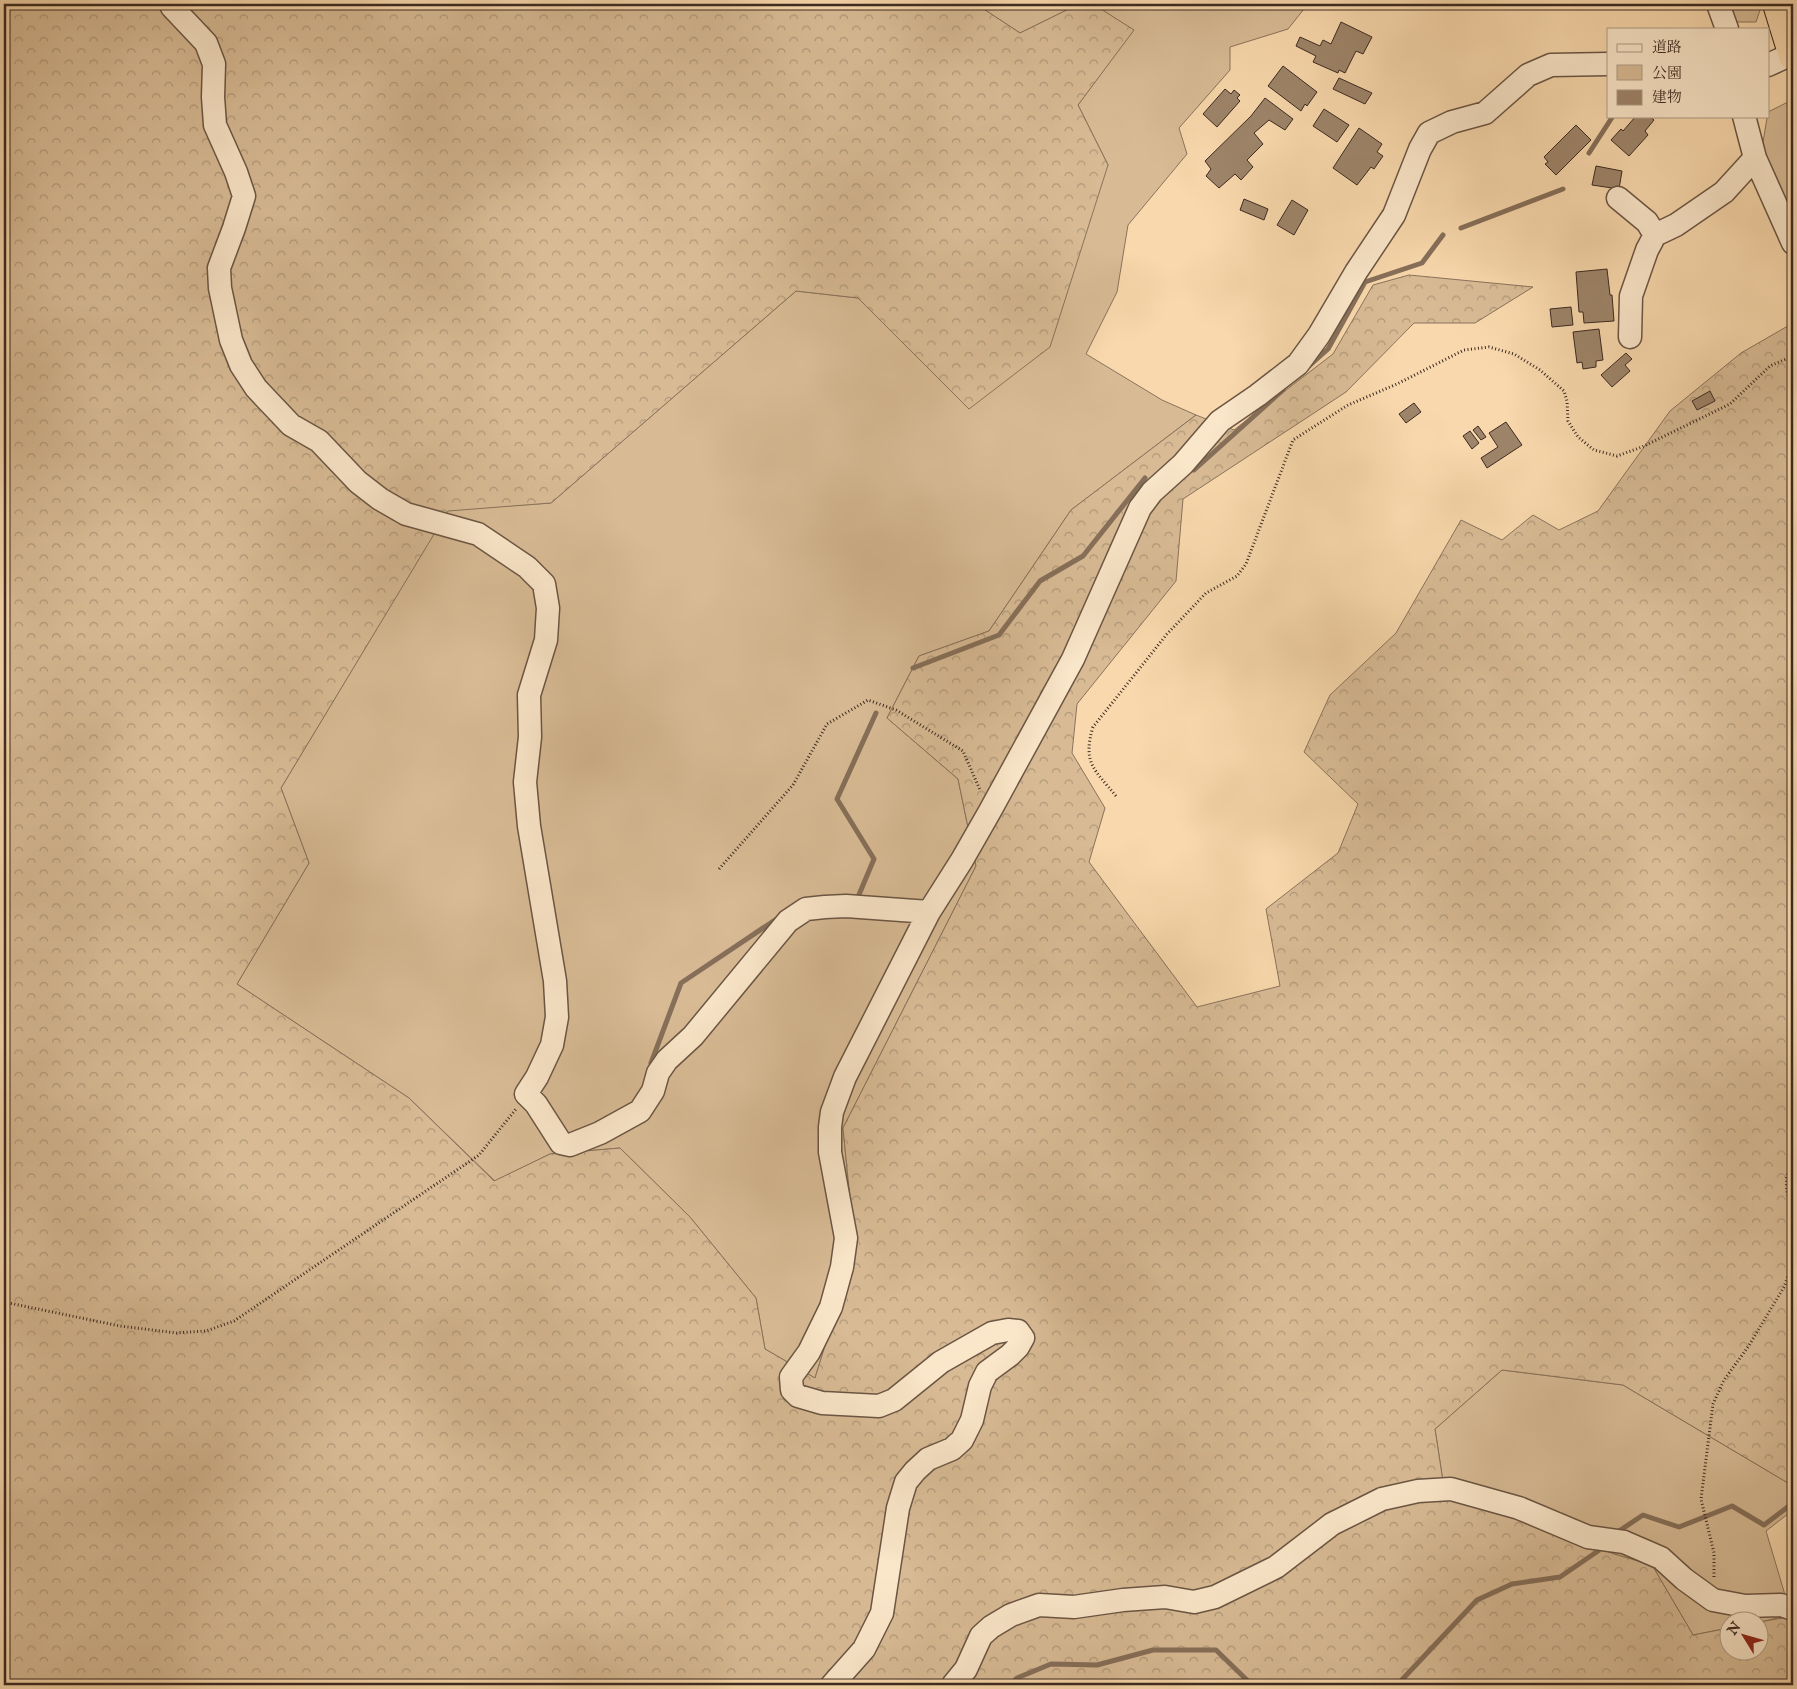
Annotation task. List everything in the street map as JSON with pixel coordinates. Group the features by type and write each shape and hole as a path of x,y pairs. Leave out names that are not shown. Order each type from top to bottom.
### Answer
{"highway":[{"path":"1777,4 1781,60"}],"street":[{"path":"170,4 206,43 214,64 213,97 215,125 236,172 244,196 219,268 220,288 231,340 242,365 256,388 291,425 319,442 358,482 380,499 406,514 478,534 528,567 544,584 548,608 546,640 529,695 530,738 525,782 529,826 555,981 557,1017 552,1045 537,1077 526,1094 536,1104 561,1143 570,1145 600,1133 640,1111 653,1091 658,1073 667,1060 693,1036 788,921 806,909 846,906 930,912"},
{"path":"1718,4 1728,28"},
{"path":"832,1685 864,1649 882,1613 898,1508 906,1482 928,1459 952,1449 962,1440 972,1420 980,1386 987,1372 1010,1356 1023,1338 1018,1331 1008,1330 992,1333 941,1362 894,1400 879,1406 822,1403 798,1396 792,1390 790,1377 809,1352 827,1316 842,1267 846,1238 830,1152 830,1126 832,1112 845,1077 930,912 990,811 1073,659 1140,508 1152,492 1183,464 1220,422 1298,364 1319,335 1356,272 1394,215 1420,149 1429,133 1452,122 1484,113 1528,75 1551,66 1607,64"},
{"path":"1744,118 1754,158 1793,244"},
{"path":"1630,337 1631,296 1654,235 1676,225 1724,192 1754,158"},
{"path":"1618,198 1648,222 1654,235"},
{"path":"953,1685 966,1669 980,1636 1011,1614 1039,1605 1074,1607 1123,1600 1165,1597 1194,1602 1215,1597 1276,1567 1332,1524 1382,1499 1418,1491 1452,1489 1519,1508 1588,1538 1624,1542 1661,1558 1684,1579 1713,1600 1745,1606 1781,1605 1793,1609"}],"path":[{"path":"1116,796 1091,765 1088,743 1093,727 1167,634 1206,592 1237,576 1246,564 1293,440 1348,405 1397,384 1464,350 1489,347 1514,354 1540,370 1564,391 1567,401 1568,421 1578,437 1594,450 1617,456 1642,447 1730,404 1770,366 1793,356"},
{"path":"719,869 793,785 827,724 868,700 896,710 964,751 990,811"},
{"path":"4,1302 120,1326 177,1333 206,1331 234,1321 479,1155 501,1129 526,1094"},
{"path":"1793,1161 1785,1186 1793,1216"},
{"path":"1713,1600 1714,1553 1701,1498 1713,1404 1724,1380 1748,1347 1784,1287 1793,1262"}],"green space":[{"path":"4,4 976,4 1020,33 1079,4 1093,4 1134,30 1078,105 1108,165 1050,347 969,409 858,298 796,291 551,503 448,511 281,788 309,863 237,984 409,1098 494,1181 550,1154 620,1148 690,1217 756,1298 765,1349 815,1378 855,1249 843,1128 976,866 958,779 887,718 919,656 989,631 1071,510 1196,415 1234,430 1333,354 1373,285 1409,275 1533,287 1475,323 1414,323 1346,392 1183,499 1176,581 1077,704 1072,753 1105,808 1089,862 1197,1007 1280,986 1266,909 1338,853 1358,804 1304,752 1330,695 1396,633 1461,520 1502,540 1533,515 1559,530 1598,511 1670,411 1741,353 1793,323 1793,1486 1623,1385 1502,1370 1435,1429 1444,1488 1614,1554 1652,1565 1693,1635 1720,1630 1720,1662 1770,1662 1770,1620 1793,1616 1793,1685 4,1685"},
{"path":"976,4 1079,4 1020,33"},
{"path":"1093,4 1308,4 1288,29 1230,47 1230,70 1179,128 1187,154 1128,225 1117,292 1086,354 1162,400 1196,415 1071,510 989,631 919,656 887,718 958,779 976,866 843,1128 855,1249 815,1378 765,1349 756,1298 690,1217 620,1148 550,1154 495,1181 409,1098 237,984 309,863 281,788 448,510 551,503 796,291 858,298 969,409 1108,165 1078,105 1133,30"},
{"path":"1730,4 1758,4 1760,10 1756,22 1736,22"},
{"path":"1792,100 1793,219 1762,148 1770,111"},
{"path":"1502,1370 1623,1385 1793,1486 1793,1510 1766,1531 1791,1615 1770,1620 1770,1612 1720,1612 1720,1630 1693,1635 1652,1565 1614,1554 1444,1488 1435,1429"}],"building":[{"path":"1341,22 1372,37 1363,54 1356,51 1345,73 1339,70 1338,73 1313,62 1316,56 1296,46 1300,37 1320,46 1323,40 1331,44"},
{"path":"1283,66 1317,92 1301,111 1268,86"},
{"path":"1339,78 1372,93 1365,104 1333,89"},
{"path":"1225,89 1231,94 1234,90 1240,95 1237,98 1240,101 1217,127 1203,114"},
{"path":"1265,98 1293,119 1285,130 1269,120 1254,133 1263,144 1247,160 1253,167 1241,180 1235,174 1219,188 1206,176 1211,169 1205,161 1251,116"},
{"path":"1324,109 1349,125 1337,142 1313,126"},
{"path":"1634,118 1652,118 1654,120 1645,131 1648,135 1629,156 1611,140 1621,129 1623,131"},
{"path":"1576,125 1591,140 1556,175 1545,164 1548,162 1544,157"},
{"path":"1359,128 1382,144 1377,152 1383,156 1374,169 1371,167 1357,185 1333,168"},
{"path":"1596,166 1622,171 1619,189 1592,185"},
{"path":"1244,199 1268,209 1264,220 1240,210"},
{"path":"1292,200 1308,210 1294,235 1277,225"},
{"path":"1607,269 1614,321 1584,323 1583,312 1579,312 1576,272"},
{"path":"1571,307 1573,325 1552,327 1550,309"},
{"path":"1599,329 1603,360 1596,361 1596,367 1583,369 1582,362 1577,363 1573,332"},
{"path":"1626,353 1632,359 1625,365 1630,371 1612,387 1601,375"},
{"path":"1710,391 1715,401 1697,410 1692,401"},
{"path":"1414,403 1421,412 1406,423 1399,414"},
{"path":"1506,422 1522,445 1487,468 1481,458 1498,447 1489,433"},
{"path":"1478,426 1486,437 1481,440 1473,430"},
{"path":"1470,431 1479,443 1472,449 1463,436"}],"waterway":[{"path":"1589,153 1612,118"},
{"path":"1461,228 1563,189"},
{"path":"1309,366 1328,349 1365,282 1422,263 1443,235"},
{"path":"1194,470 1283,390"},
{"path":"913,668 999,635 1040,581 1083,556 1145,478"},
{"path":"854,897 858,897 874,859 837,799 876,713"},
{"path":"651,1063 681,983 778,918"},
{"path":"1619,1531 1643,1515 1679,1527 1732,1506 1764,1525 1793,1503"},
{"path":"1397,1685 1477,1600 1512,1584 1560,1577 1598,1551"},
{"path":"1010,1685 1017,1678 1051,1664 1097,1665 1153,1650 1216,1650 1252,1685"}]}
